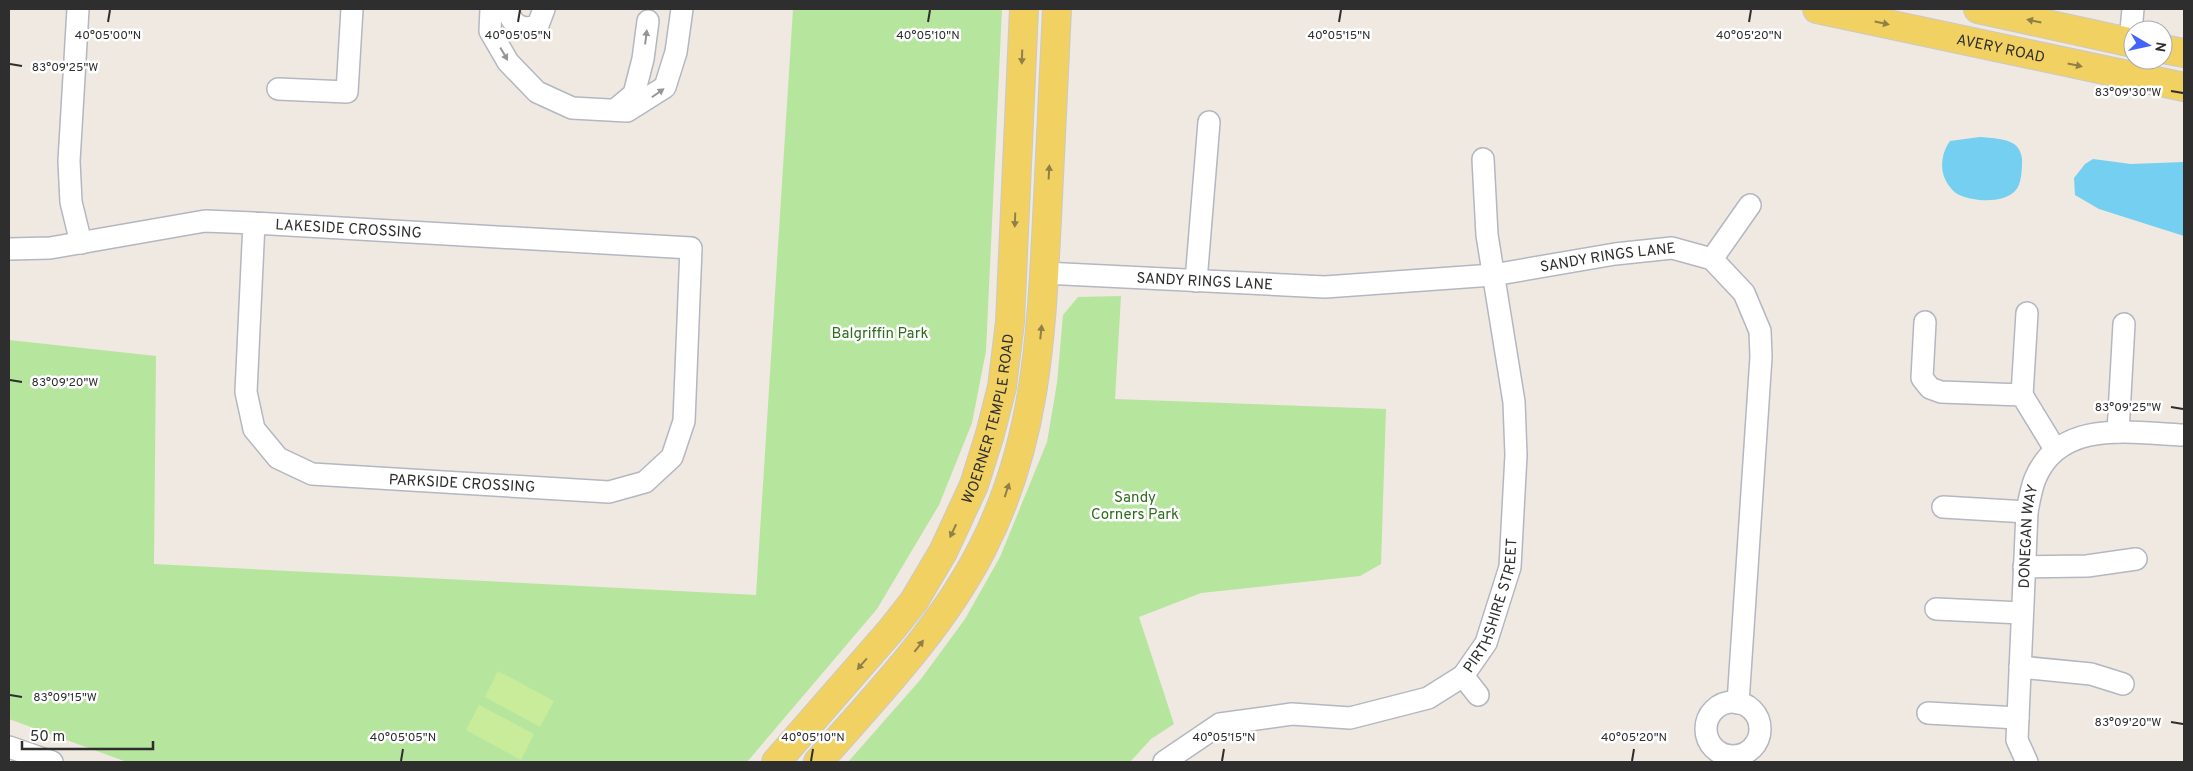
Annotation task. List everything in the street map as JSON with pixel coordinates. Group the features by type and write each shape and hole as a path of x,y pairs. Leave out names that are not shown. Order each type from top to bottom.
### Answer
{"main road":[{"name":"WOERNER TEMPLE ROAD","path":"776,762 892,629 914,601 943,552 974,485 1002,387 1010,322 1024,9"},
{"path":"818,762 918,648 948,607 981,550 1005,496 1023,441 1036,381 1042,326 1057,9"},
{"name":"AVERY ROAD","path":"1817,9 2184,87"},
{"path":"1978,9 2123,41"}],"street":[{"path":"78,9 69,161 71,202 81,243"},
{"path":"278,90 347,92 352,9"},
{"path":"491,9 490,31 508,62 536,92 572,108 614,110 628,110 665,88 676,52 682,9"},
{"path":"508,9 510,19 519,27 531,28 538,25 544,9"},
{"path":"614,110 634,94 643,59 648,21"},
{"path":"1196,281 1209,122"},
{"name":"PIRTHSHIRE STREET","path":"1164,762 1220,724 1292,714 1350,718 1428,698 1463,676 1486,643 1510,567 1516,455 1514,402 1487,235 1483,159"},
{"path":"1738,703 1761,357 1760,331 1744,293 1712,259 1750,205"},
{"name":"LAKESIDE CROSSING","path":"9,249 50,248 204,221 691,248"},
{"name":"PARKSIDE CROSSING","path":"254,224 246,392 254,429 278,458 312,474 609,492 645,482 672,457 684,421 691,248"},
{"name":"SANDY RINGS LANE","path":"1044,273 1325,287 1493,275 1615,254 1672,248 1712,259"},
{"path":"2027,313 2022,396 2055,449"},
{"path":"1925,322 1922,378 1930,388 1941,392 2022,396"},
{"path":"2118,432 2124,324"},
{"name":"DONEGAN WAY","path":"2027,762 2017,740 2026,512 2035,479 2047,458 2055,449 2081,436 2100,432 2184,435"},
{"path":"1943,507 2026,512"},
{"path":"2024,567 2086,566 2136,559"},
{"path":"1936,609 2022,613"},
{"path":"2020,667 2091,674 2123,684"},
{"path":"1463,676 1478,695"},
{"path":"1928,713 2018,718"},
{"path":"9,747 52,762"}],"green space":[{"name":"Balgriffin Park","path":"793,9 1002,9 986,351 972,423 939,505 877,609 747,762 127,762 9,719 9,340 156,356 154,564 756,595"},
{"name":"Sandy Corners Park","path":"1121,296 1115,399 1386,409 1381,564 1360,576 1201,593 1139,617 1174,724 1151,739 1130,762 848,762 921,679 965,619 1000,557 1047,442 1057,383 1063,315 1078,297"},
{"path":"498,671 554,701 540,727 485,697"},
{"path":"479,705 534,734 521,760 466,730"}],"water":[{"path":"1980,137 2010,142 2021,153 2022,167 2019,184 2016,190 2005,197 1983,200 1962,196 1951,188 1944,176 1942,160 1950,141"},
{"path":"2093,159 2131,164 2184,162 2184,236 2099,209 2075,195 2074,178 2085,164"}]}
